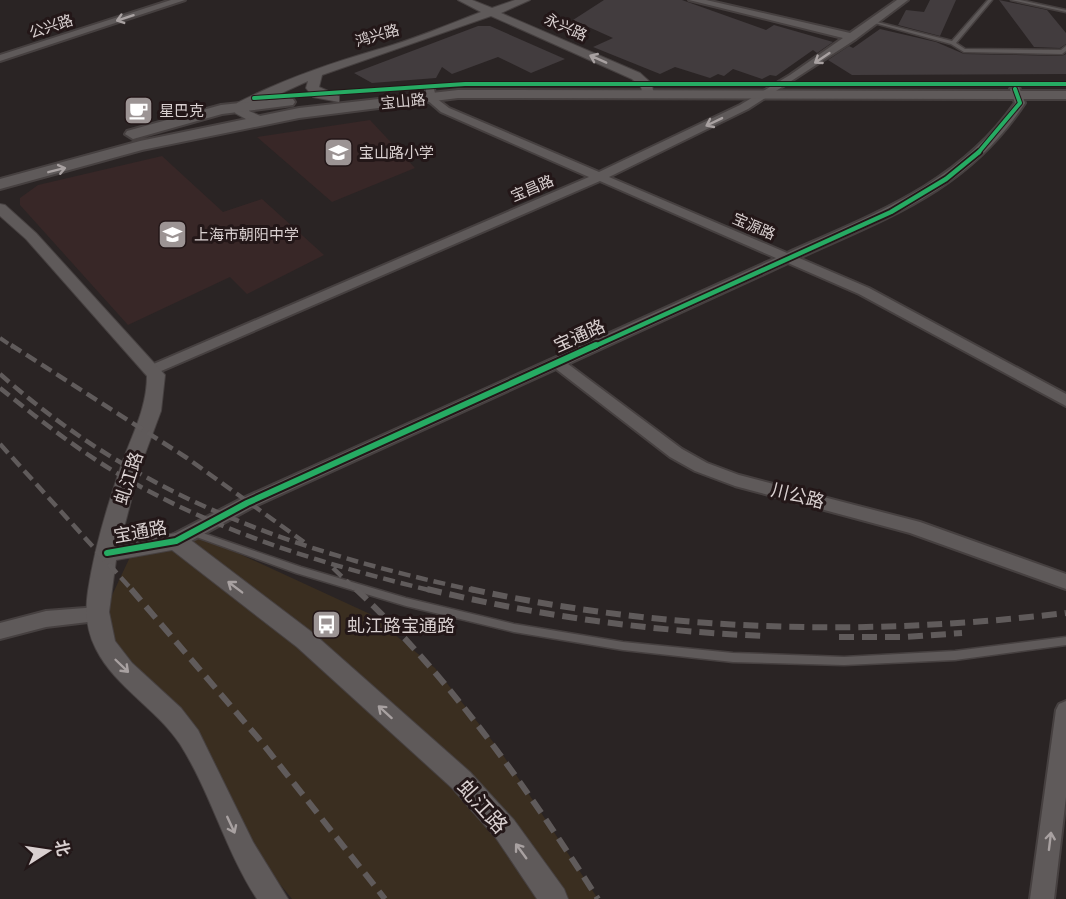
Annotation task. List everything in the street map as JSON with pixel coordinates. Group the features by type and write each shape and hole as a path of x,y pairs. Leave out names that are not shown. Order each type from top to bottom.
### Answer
{"main road":[{"name":"宝山路","path":"0,172 62,152 242,106 431,95 648,90 771,92 1066,90"},
{"name":"宝山路","path":"1017,92 1066,95"},
{"name":"宝山路","path":"0,184 140,146 260,121 343,106 431,95"},
{"path":"140,146 222,117 242,106"}],"street":[{"name":"公兴路","path":"0,58 180,0"},
{"name":"永兴路","path":"463,0 636,76 648,90"},
{"name":"鸿兴路","path":"242,106 268,92 317,73 525,0"},
{"path":"694,0 853,37"},
{"name":"宝昌路","path":"154,369 597,178 771,92 903,0"},
{"path":"317,73 312,88 318,94 334,99"},
{"name":"宝通路","path":"107,553 185,537 247,503 891,212 950,178 980,153 1020,103 1017,92"},
{"name":"宝源路","path":"431,95 444,110 597,178 790,258 901,310 1066,401"},
{"path":"242,106 242,113 260,121"},
{"path":"0,208 31,236 154,369"},
{"name":"川公路","path":"556,362 675,453 700,467 735,480 914,527 1066,582"},
{"name":"虬江路","path":"154,369 157,380 155,393 122,493 107,553 98,615 100,631 114,658 172,715 193,743 238,840 274,899"},
{"name":"虬江路","path":"185,537 305,640 461,780 505,829 554,899"},
{"path":"0,631 37,620 98,615"},
{"path":"1042,899 1066,710"}],"lane":[{"path":"953,43 990,0"},
{"path":"1012,0 1066,11"},
{"path":"873,22 953,43 964,50 1065,51"},
{"path":"185,537 389,599 529,633 594,644 725,656 864,661 968,655 1066,641"}],"shaded area":[{"name":"宝山路小学","path":"370,120 415,168 332,202 257,137"},
{"name":"上海市朝阳中学","path":"162,156 223,212 262,199 324,255 247,294 230,277 128,325 20,205 20,198 38,185"},
{"path":"194,533 370,614 435,668 501,752 598,899 292,899 261,861 185,715 116,646 107,606 130,557"}],"building":[{"path":"604,0 682,0 766,30 774,25 833,42 817,53 813,50 776,76 770,75 762,79 733,69 724,76 718,74 710,78 675,67 660,74 593,47 613,38 573,20"},
{"path":"930,0 956,0 940,36 898,25 906,10 924,12"},
{"path":"999,0 1047,10 1066,33 1066,44 1060,48 1034,47"},
{"path":"478,26 490,26 565,59 531,73 498,57 452,74 442,67 436,78 372,83 354,73"},
{"path":"880,29 936,42 964,54 1062,56 1066,54 1066,74 852,75 828,60 849,46 853,48"}],"railway":[{"path":"0,338 13,347"},
{"path":"11,345 187,458 304,542"},
{"path":"0,374 54,418 109,455 165,487 224,515 346,558 410,576 477,591"},
{"path":"0,388 99,462 177,506 218,524 303,555 433,591"},
{"path":"0,444 133,591"},
{"path":"333,568 357,591"},
{"path":"131,589 259,739 385,899"},
{"path":"356,589 391,624 456,698 516,776 598,899"},
{"path":"427,589 510,607 594,621 764,636"},
{"path":"470,589 619,614 693,622 767,626 916,625 991,621 1066,613"},
{"path":"839,637 906,637 962,633"}],"cycle path":[{"path":"254,98 465,84 1066,84"},
{"path":"107,553 176,541 247,503 891,212 946,179 979,152 1008,121 1020,103 1015,89"}],"place":[{"name":"星巴克","path":"138,110"},
{"name":"宝山路小学","path":"338,152"},
{"name":"上海市朝阳中学","path":"173,234"},
{"name":"虬江路宝通路","path":"326,625"}]}
